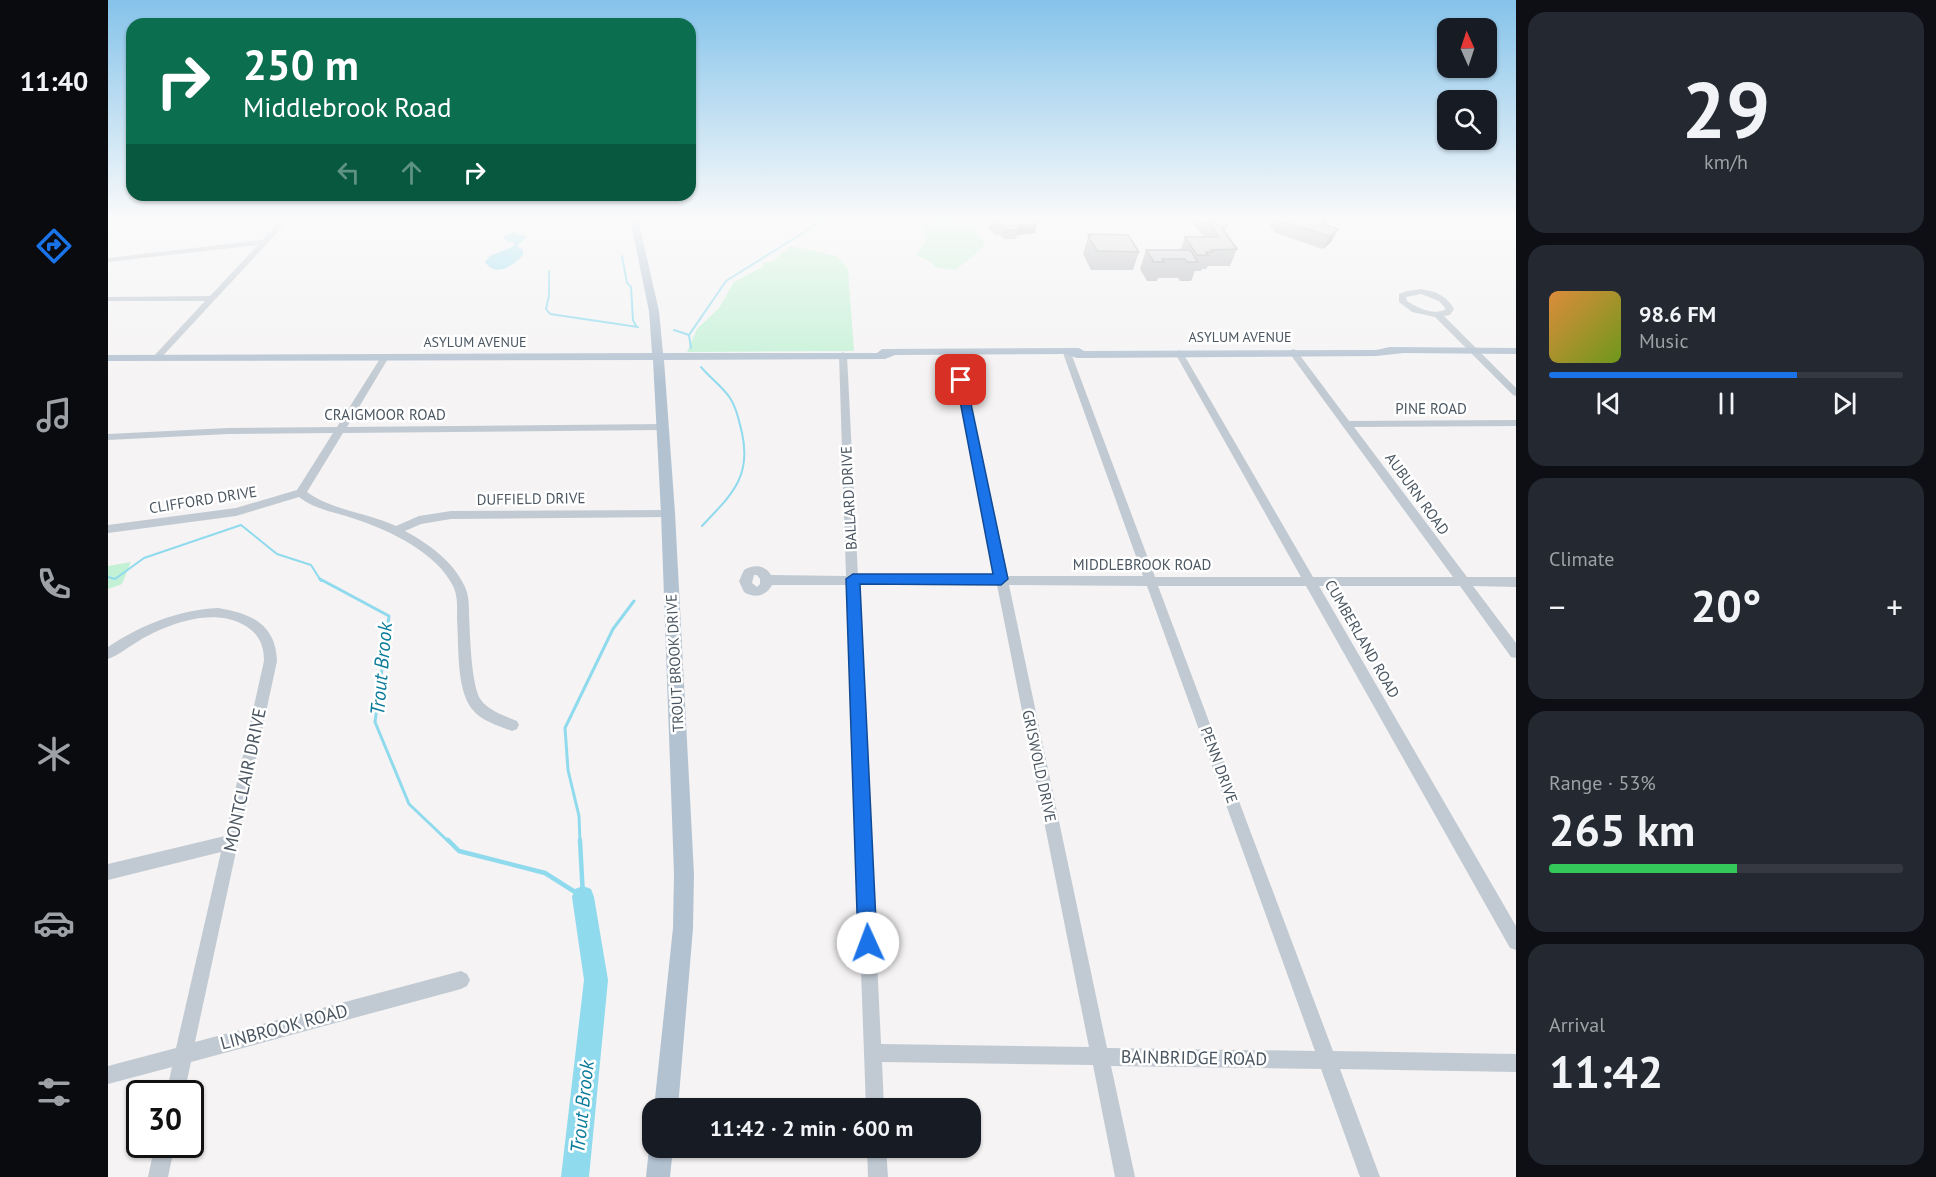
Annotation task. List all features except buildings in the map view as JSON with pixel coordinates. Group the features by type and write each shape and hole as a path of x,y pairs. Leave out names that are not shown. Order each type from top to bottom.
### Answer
{"main road":[{"name":"TROUT BROOK DRIVE","path":"646,274 654,311 668,513 684,900 667,1098"},
{"name":"ASYLUM AVENUE","path":"108,358 885,356 890,354 1069,353 1077,355 1516,351"},
{"path":"658,1177 661,1158"}],"street":[{"path":"156,358 233,274"},
{"path":"1438,315 1450,309 1448,304 1438,297 1416,292 1405,293 1402,296 1404,303 1412,309 1438,315 1516,393"},
{"path":"108,299 211,298"},
{"name":"AUBURN ROAD","path":"1293,352 1516,654"},
{"name":"PENN DRIVE","path":"1069,353 1370,1177"},
{"name":"CUMBERLAND ROAD","path":"1179,353 1516,942"},
{"name":"GRISWOLD DRIVE","path":"956,354 1125,1177"},
{"name":"BALLARD DRIVE","path":"843,355 874,1098"},
{"path":"385,357 301,494 317,504 358,515 397,530 432,556 457,583 462,599 468,677 472,698 488,713 512,724"},
{"name":"PINE ROAD","path":"1347,424 1516,423"},
{"name":"CRAIGMOOR ROAD","path":"108,437 228,431 662,427"},
{"name":"CLIFFORD DRIVE","path":"108,529 236,512 301,494"},
{"name":"DUFFIELD DRIVE","path":"397,530 419,520 451,515 668,513"},
{"name":"MIDDLEBROOK ROAD","path":"768,580 1516,582"},
{"name":"MONTCLAIR DRIVE","path":"108,654 129,639 157,626 201,614 241,617 256,626 268,640 271,654 270,668 178,1080"},
{"path":"108,872 232,842"},
{"name":"LINBROOK ROAD","path":"108,1075 461,980"},
{"name":"BAINBRIDGE ROAD","path":"872,1053 1516,1063"},
{"path":"158,1177 162,1158"},
{"path":"877,1158 878,1177"}],"green space":[{"path":"749,274 848,274 854,351 687,352 697,329 719,308 734,282"},
{"path":"131,562 122,584 108,589 108,566"}],"waterway":[{"path":"549,274 549,296 546,309 550,314 638,327"},
{"path":"625,274 627,283 631,287 633,320 636,326"},
{"path":"689,335 726,281 737,274"},
{"path":"674,330 689,335"},
{"name":"Trout Brook","path":"689,335 691,348"},
{"path":"701,367 732,402 739,419 744,449 744,462 736,485 702,526"},
{"name":"Trout Brook","path":"108,577 115,579 144,558 241,525 277,554 311,565 321,581"},
{"name":"Trout Brook","path":"320,579 389,616 375,722 409,804 449,842"},
{"path":"580,842 579,816 568,770 565,728 613,629 634,601"},
{"name":"Trout Brook","path":"448,840 459,851 545,873 583,897 580,840"},
{"name":"Trout Brook","path":"575,1177 596,980 583,897"}],"route":[{"path":"868,943 853,579 1001,579 961,380"}]}
